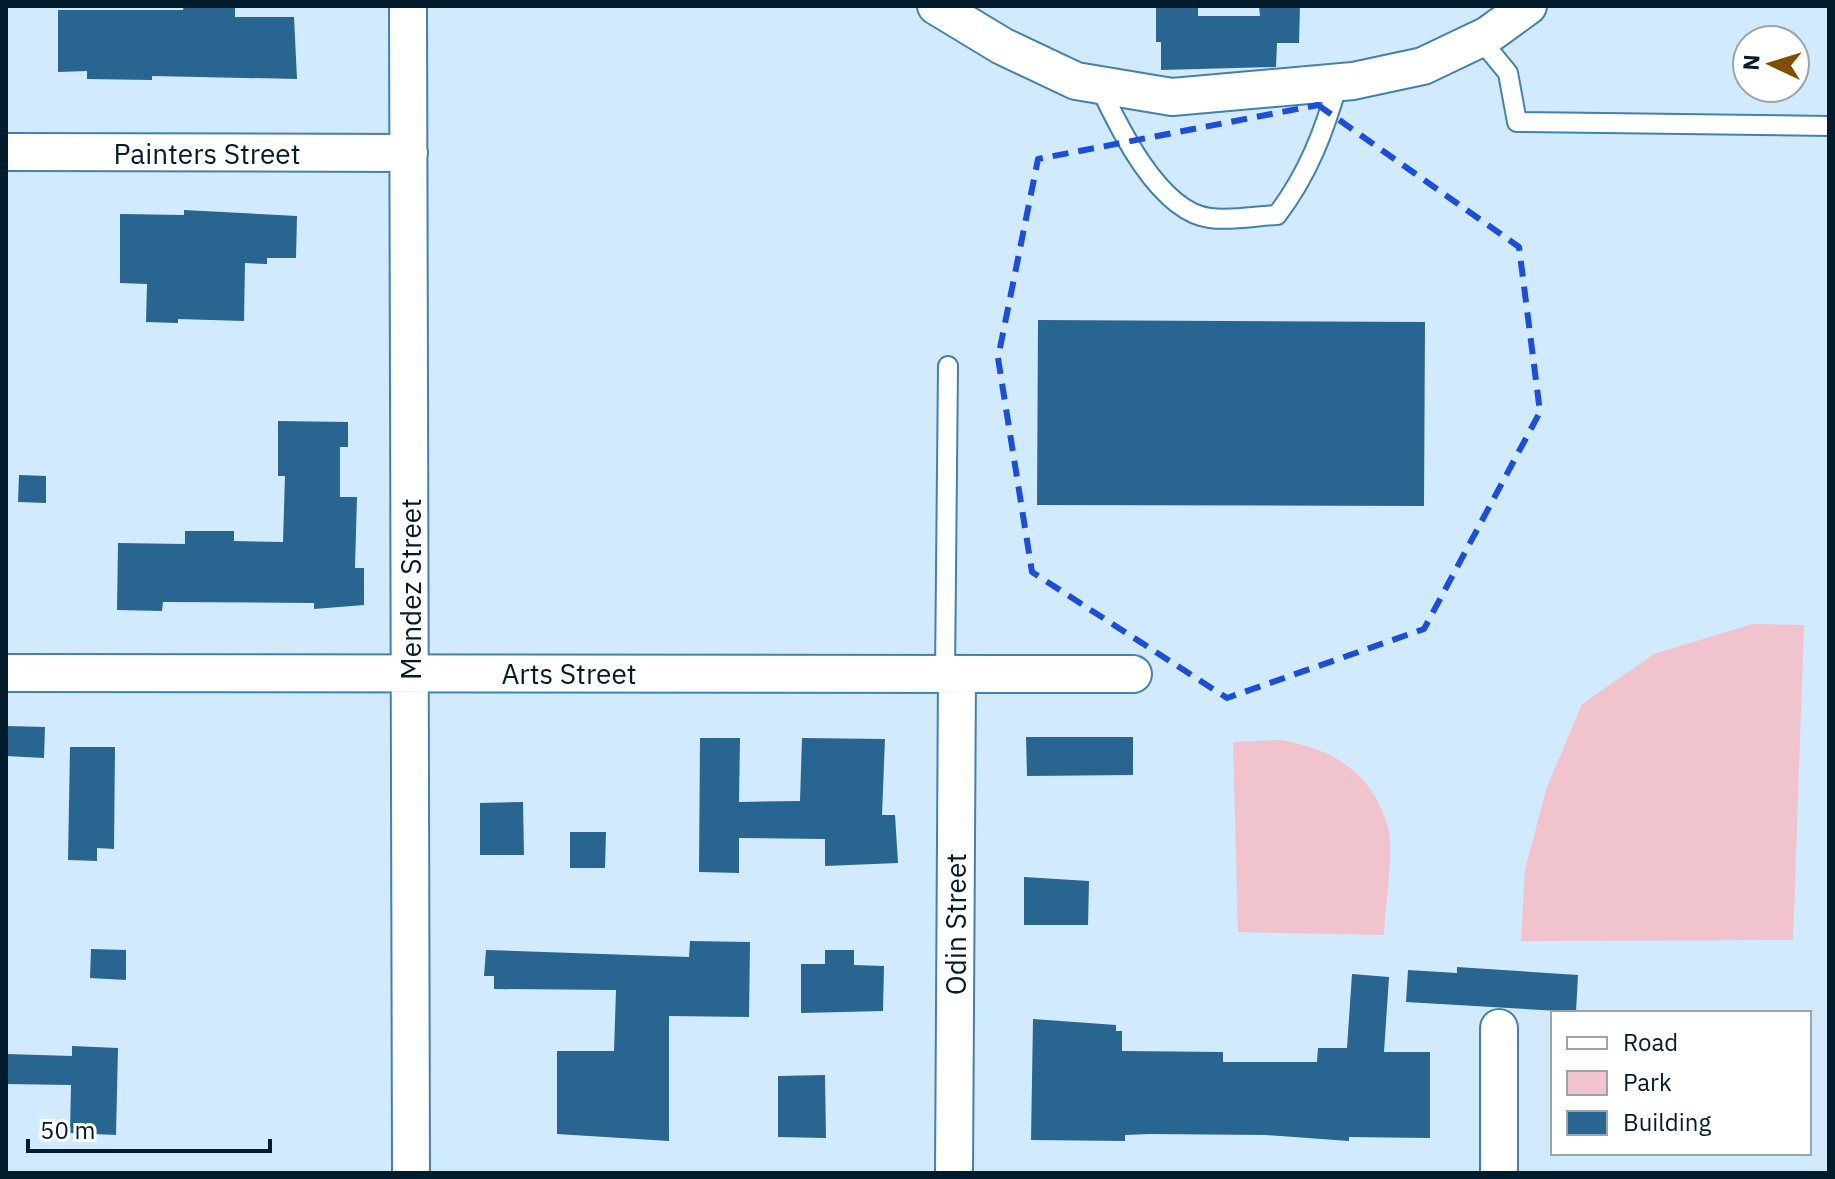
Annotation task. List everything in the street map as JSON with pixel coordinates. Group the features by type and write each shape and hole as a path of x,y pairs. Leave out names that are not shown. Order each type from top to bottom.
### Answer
{"street":[{"name":"Mendez Street","path":"408,6 411,1173"},
{"path":"936,6 1002,46 1076,81 1172,97 1338,83 1423,66 1480,39 1528,6"},
{"name":"Painters Street","path":"6,152 409,153"},
{"name":"Arts Street","path":"6,673 1133,674"},
{"name":"Odin Street","path":"951,675 954,1173"},
{"path":"1499,1028 1499,1173"}],"lane":[{"path":"1480,39 1508,73 1517,122 1829,126"},
{"path":"1099,85 1121,131 1167,194 1208,218 1277,215 1314,157 1338,83"},
{"path":"948,366 951,675"}],"highlighted area":[{"path":"1318,105 1519,247 1540,412 1424,629 1227,698 1032,572 998,358 1038,159"}],"green space":[{"path":"1752,624 1804,625 1793,940 1521,941 1525,869 1547,787 1582,704 1654,654"},
{"path":"1280,740 1334,757 1361,778 1372,792 1390,838 1384,935 1238,932 1233,742"}],"building":[{"path":"184,6 235,6 235,17 294,17 297,79 152,76 152,80 87,79 87,71 58,72 58,10 183,10"},
{"path":"1156,6 1198,6 1198,16 1260,16 1259,6 1300,6 1299,43 1277,43 1276,67 1161,70 1161,42 1156,42"},
{"path":"184,210 297,216 296,258 267,258 267,264 245,263 244,321 178,319 178,323 146,322 147,284 120,283 120,214 184,215"},
{"path":"1038,320 1425,322 1424,506 1037,505"},
{"path":"278,421 348,422 348,447 340,447 340,497 357,497 355,568 364,568 364,605 314,609 314,603 163,602 162,611 117,610 118,543 185,544 185,531 234,531 234,541 283,542 285,476 278,476"},
{"path":"19,475 46,476 46,503 18,502"},
{"path":"6,726 45,727 44,758 6,756"},
{"path":"1026,737 1133,737 1133,775 1027,776"},
{"path":"700,738 740,738 739,802 800,801 802,738 885,739 882,815 895,815 898,863 825,866 825,839 739,838 739,873 699,872"},
{"path":"70,747 115,747 114,849 97,848 97,861 68,860"},
{"path":"523,802 524,855 480,855 480,803"},
{"path":"570,832 606,832 605,868 570,868"},
{"path":"1024,877 1089,881 1088,925 1024,925"},
{"path":"690,941 750,942 749,1017 669,1016 669,1141 557,1134 557,1051 614,1051 616,990 494,989 494,976 484,976 486,950 689,957"},
{"path":"91,949 126,950 126,980 90,978"},
{"path":"825,950 854,950 854,965 884,966 883,1011 801,1013 801,964 825,964"},
{"path":"1457,967 1578,975 1576,1011 1406,1002 1408,970 1457,973"},
{"path":"1352,974 1389,977 1384,1052 1430,1052 1430,1138 1349,1137 1349,1141 1266,1135 1149,1134 1125,1135 1125,1141 1031,1140 1033,1019 1116,1025 1116,1031 1122,1031 1122,1051 1223,1052 1223,1062 1317,1062 1318,1048 1347,1048"},
{"path":"72,1046 118,1048 116,1135 70,1133 71,1085 6,1084 6,1054 72,1056"},
{"path":"825,1075 826,1138 778,1137 778,1076"}]}
